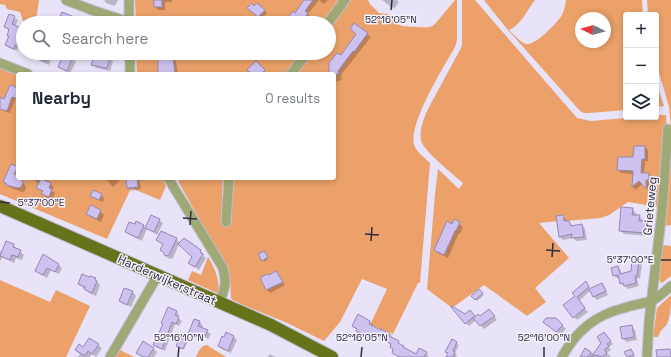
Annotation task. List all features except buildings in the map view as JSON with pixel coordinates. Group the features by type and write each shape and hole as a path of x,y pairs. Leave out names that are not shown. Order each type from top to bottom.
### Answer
{"main road":[{"name":"Harderwijkerstraat","path":"0,206 271,325 332,357"}],"street":[{"path":"66,0 110,16"},
{"path":"129,0 129,16"},
{"path":"333,16 345,0"},
{"path":"130,60 130,72"},
{"path":"293,72 302,60"},
{"path":"0,63 23,72"},
{"name":"Grieteweg","path":"647,357 662,211 668,129"},
{"path":"172,180 223,268 226,286 219,303"},
{"path":"226,222 229,180"},
{"path":"110,357 158,275"},
{"path":"562,357 576,336 585,326 597,318 607,313 652,301 671,286"}],"shaded area":[{"path":"0,0 39,0 37,16 21,16 20,12 7,9 5,5 0,4"},
{"path":"135,0 340,0 328,16 136,16"},
{"path":"351,0 368,0 379,13 389,14 398,24 407,27 431,27 455,0 457,0 457,40 455,47 435,82 421,112 413,138 416,149 430,163 420,283 418,283 393,334 370,325 387,289 362,279 340,322 324,341 285,322 231,299 230,279 227,269 178,181 223,180 221,222 231,223 233,180 336,180 336,72 299,72 308,60 336,60 336,20"},
{"path":"462,0 475,0 577,118 591,121 623,118 623,120 659,120 659,115 666,115 667,130 658,207 628,202 609,215 601,218 565,221 564,215 558,216 559,221 539,223 569,258 535,288 546,302 527,316 484,285 452,308 427,289 438,169 459,189 463,183 427,150 421,140 421,128 428,109 462,46"},
{"path":"484,0 535,0 517,25 509,30 519,40 526,44 530,44 540,38 556,23 562,15 566,0 642,0 643,12 623,12 623,110 589,113 580,111 507,29"},
{"path":"647,0 671,0 671,129 669,107 659,72 659,12 648,12"},
{"path":"136,60 296,60 287,72 137,72"},
{"path":"0,65 16,73 16,180 163,180 166,186 160,200 131,188 107,239 0,194"},
{"path":"659,91 664,106 659,107"},
{"path":"671,129 671,225 664,226"},
{"path":"662,245 671,246 671,276 662,283 658,279"},
{"path":"208,257 216,275 219,294 188,280 192,271 201,275"},
{"path":"0,280 50,302 56,290 90,306 66,357 0,357"},
{"path":"671,295 670,314 667,324 658,337 653,337 657,308"},
{"path":"207,345 226,357 196,357 201,348"},
{"path":"118,349 134,357 114,357"}]}
